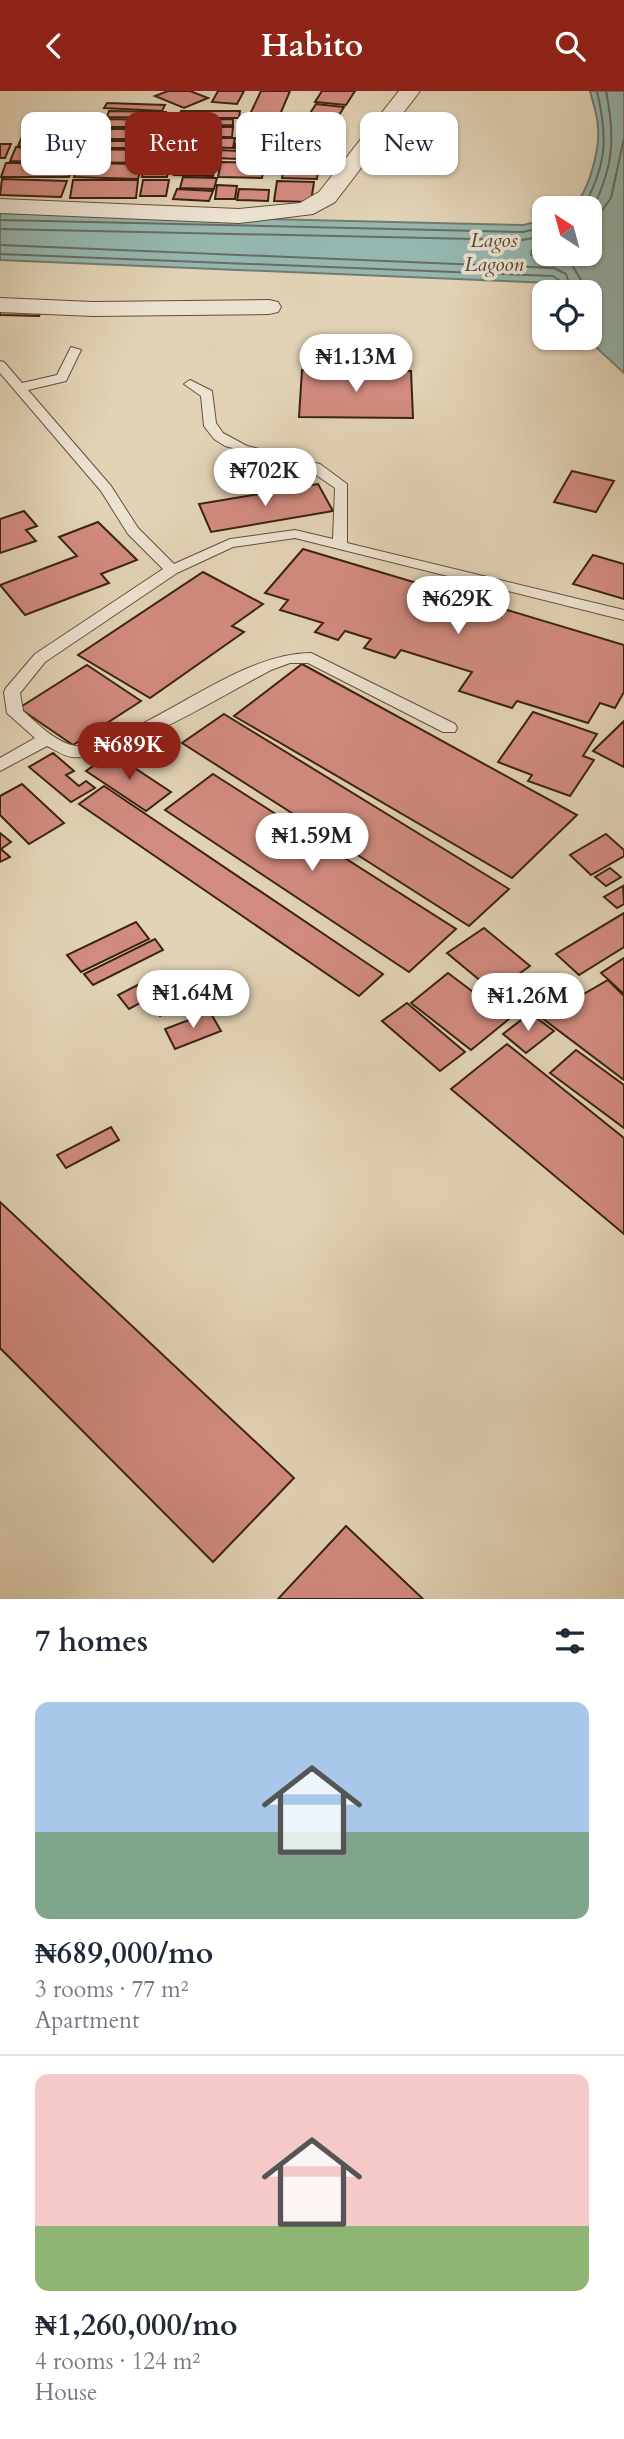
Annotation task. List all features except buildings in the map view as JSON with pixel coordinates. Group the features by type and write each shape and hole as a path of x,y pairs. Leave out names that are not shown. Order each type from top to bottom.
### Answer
{"street":[{"path":"0,206 239,216 305,209 327,197 410,91"},
{"path":"0,305 93,309 270,307"}],"lane":[{"path":"22,387 62,378 75,350"},
{"path":"0,365 22,387 106,489 133,531 172,570"},
{"path":"190,384 207,394 209,424 220,437 254,452 311,464 331,475 342,487 340,543"},
{"path":"449,728 311,658 289,657 265,666 139,733 94,750 74,752 47,739 15,713 12,692 40,657 172,570 230,543 295,534 624,615"},
{"path":"0,765 47,739"}],"water":[{"name":"Lagos Lagoon","path":"590,91 624,91 624,373 599,350 602,350 602,280 532,280 532,282 0,260 0,213 523,225 532,223 532,266 602,266 602,196 581,196 592,172 597,148 596,114"}]}
